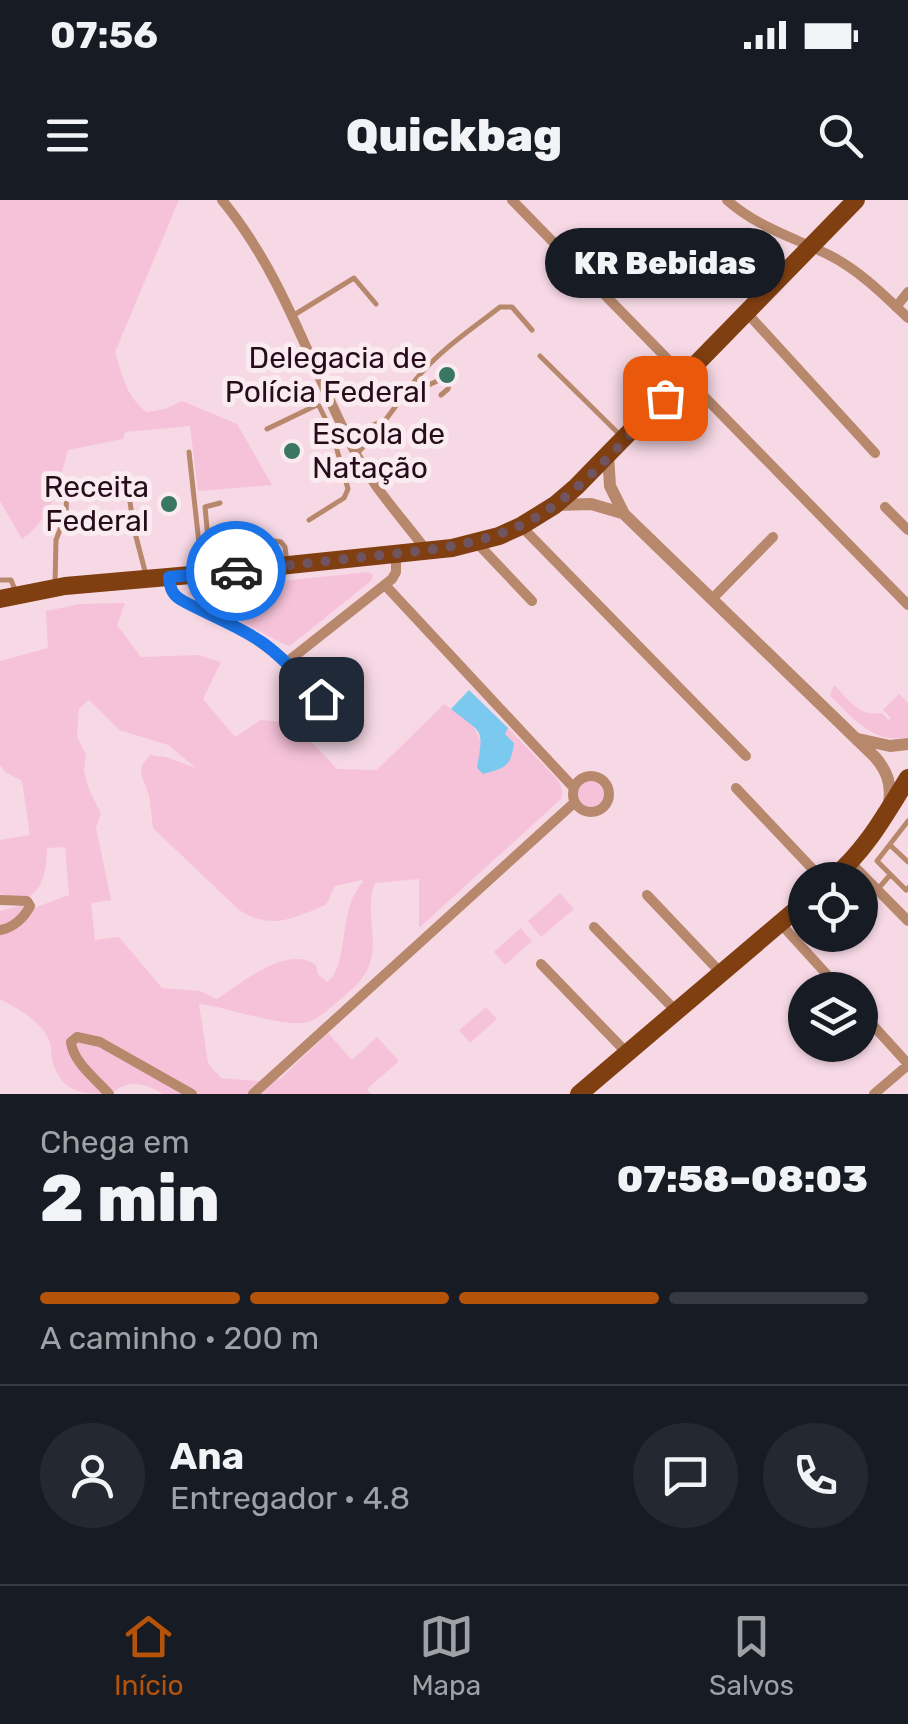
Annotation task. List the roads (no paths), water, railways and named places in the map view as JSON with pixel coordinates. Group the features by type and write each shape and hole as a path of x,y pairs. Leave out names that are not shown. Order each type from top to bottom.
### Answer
{"main road":[{"path":"9,597 55,588 426,551 477,543 521,526 555,505 624,440 856,200"},
{"path":"852,862 908,778"},
{"path":"586,1091 788,916"}],"street":[{"path":"222,200 262,255 294,315 356,455 426,551"},
{"path":"512,200 908,605"},
{"path":"727,200 759,224 850,267 908,318"},
{"path":"896,307 908,292"},
{"path":"747,313 876,453"},
{"path":"608,455 610,486 624,514 885,770 891,793 886,814"},
{"path":"555,505 591,504 624,514"},
{"path":"885,507 908,530"},
{"path":"521,526 746,756"},
{"path":"712,599 773,538"},
{"path":"477,543 532,600"},
{"path":"287,662 385,584 396,572 396,554"},
{"path":"169,577 177,598 265,644 321,699"},
{"path":"385,584 574,788 575,802 584,810 596,812 606,805 609,794 604,782 594,777 582,779 574,788"},
{"path":"856,738 890,746 908,744"},
{"path":"736,788 806,862"},
{"path":"253,1094 575,802"},
{"path":"878,891 908,921"},
{"path":"647,895 721,973"},
{"path":"0,900 27,901 30,906 20,920 0,930"},
{"path":"780,923 825,972"},
{"path":"594,926 676,1012"},
{"path":"541,964 627,1053"},
{"path":"874,1094 908,1064 878,1031"},
{"path":"109,1094 74,1056 70,1048 77,1037 100,1042 192,1094"}],"lane":[{"path":"294,315 354,278 376,304"},
{"path":"342,467 388,419 438,356 500,306 512,307 532,330"},
{"path":"540,356 624,440"},
{"path":"405,395 442,380 449,385 441,395"},
{"path":"267,430 319,406 332,432 348,489 310,520"},
{"path":"347,436 388,419"},
{"path":"190,452 206,574"},
{"path":"55,588 56,540 66,514 67,486"},
{"path":"129,495 147,579"},
{"path":"206,574 204,507 220,504"},
{"path":"208,549 281,542 287,566"},
{"path":"0,580 11,580 9,597"},
{"path":"886,814 906,824 877,861 908,888"},
{"path":"890,845 908,862"},
{"path":"878,889 890,874"}],"water":[{"path":"469,690 508,728 505,734 514,743 506,765 483,774 477,768 479,732 451,709"}],"place":[{"name":"Delegacia de Polícia Federal","path":"447,375"},
{"name":"KR Bebidas","path":"665,398"},
{"name":"Escola de Natação","path":"292,451"},
{"name":"Receita Federal","path":"169,504"}]}
